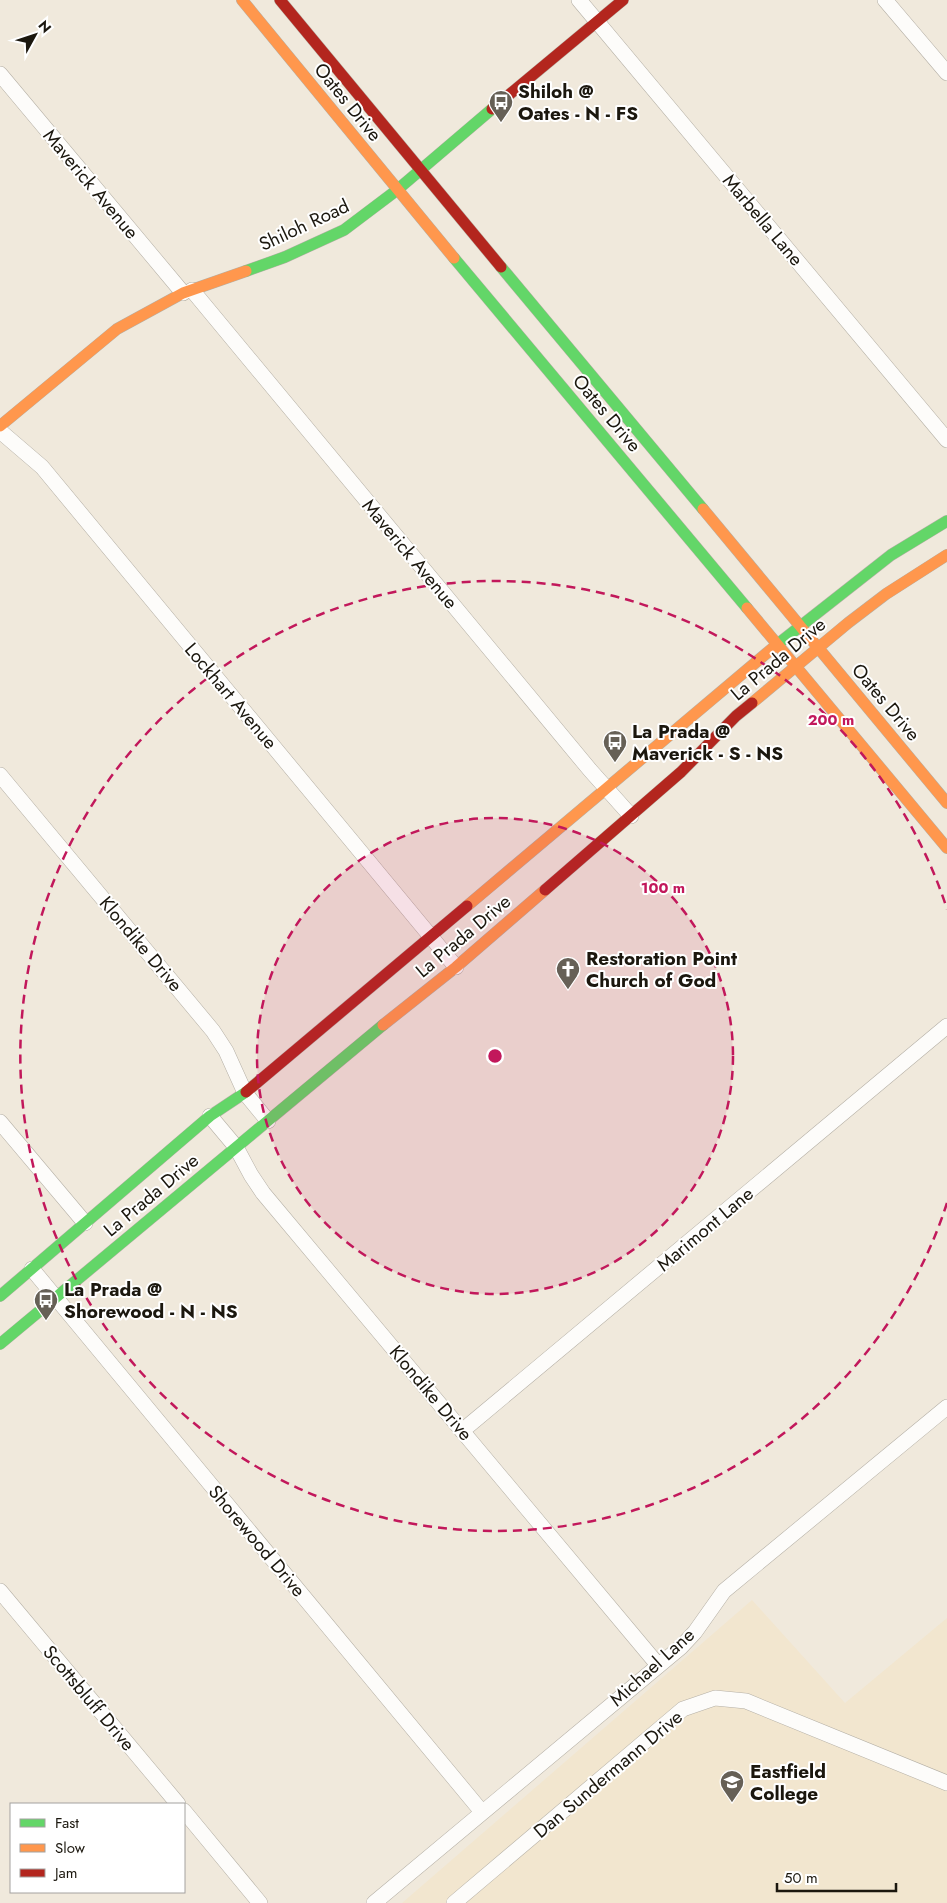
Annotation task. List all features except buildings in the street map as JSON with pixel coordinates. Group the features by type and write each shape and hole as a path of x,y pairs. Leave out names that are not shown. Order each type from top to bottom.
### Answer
{"main road":[{"name":"Oates Drive","path":"242,0 398,190 947,848"},
{"name":"Oates Drive","path":"280,0 947,803"},
{"name":"Shiloh Road","path":"0,426 117,329 187,292 285,256 344,230 398,190 420,169 623,0"},
{"name":"La Prada Drive","path":"0,1296 210,1116 245,1093 777,644 891,555 947,521"},
{"name":"La Prada Drive","path":"0,1344 390,1019 456,967 681,772 736,716 796,666 886,594 947,555"}],"street":[{"name":"Marbella Lane","path":"579,0 947,440"},
{"path":"885,0 947,73"},
{"name":"Maverick Avenue","path":"0,74 631,816"},
{"name":"Lockhart Avenue","path":"0,431 42,467 456,967"},
{"name":"Klondike Drive","path":"0,775 214,1031 226,1051 245,1093 268,1121"},
{"name":"Marimont Lane","path":"462,1431 947,1026"},
{"name":"Klondike Drive","path":"210,1116 236,1147 263,1193 658,1665"},
{"path":"0,1122 85,1223"},
{"name":"Shorewood Drive","path":"32,1268 482,1812"},
{"name":"Michael Lane","path":"374,1903 658,1665 695,1632 724,1591 947,1407"},
{"name":"Scottsbluff Drive","path":"0,1591 177,1803"},
{"name":"Dan Sundermann Drive","path":"454,1903 683,1710 715,1698 746,1701 947,1783"},
{"path":"185,1812 260,1903"}],"shaded area":[{"name":"Eastfield College","path":"752,1600 845,1703 947,1618 947,1903 402,1903"}],"traffic: fast":[{"path":"246,271 285,257 344,230 397,190 492,109"},
{"path":"454,258 747,608"},
{"path":"501,267 703,509"},
{"path":"774,647 891,555 947,521"},
{"path":"0,1344 383,1025"},
{"path":"0,1296 210,1116 246,1092"}],"traffic: slow":[{"path":"242,0 454,258"},
{"path":"0,426 117,329 183,293 246,271"},
{"path":"703,509 947,803"},
{"path":"752,703 886,594 947,555"},
{"path":"747,608 947,848"},
{"path":"467,906 774,647"},
{"path":"383,1025 456,967 545,890"}],"traffic: jam":[{"path":"280,0 501,267"},
{"path":"492,109 623,0"},
{"path":"545,890 681,772 736,716 752,703"},
{"path":"246,1092 467,906"}],"place":[{"name":"Shiloh @ Oates - N - FS","path":"501,123"},
{"name":"La Prada @ Maverick - S - NS","path":"615,763"},
{"name":"Restoration Point Church of God","path":"568,990"},
{"name":"La Prada @ Shorewood - N - NS","path":"46,1321"},
{"name":"Eastfield College","path":"732,1803"}]}
